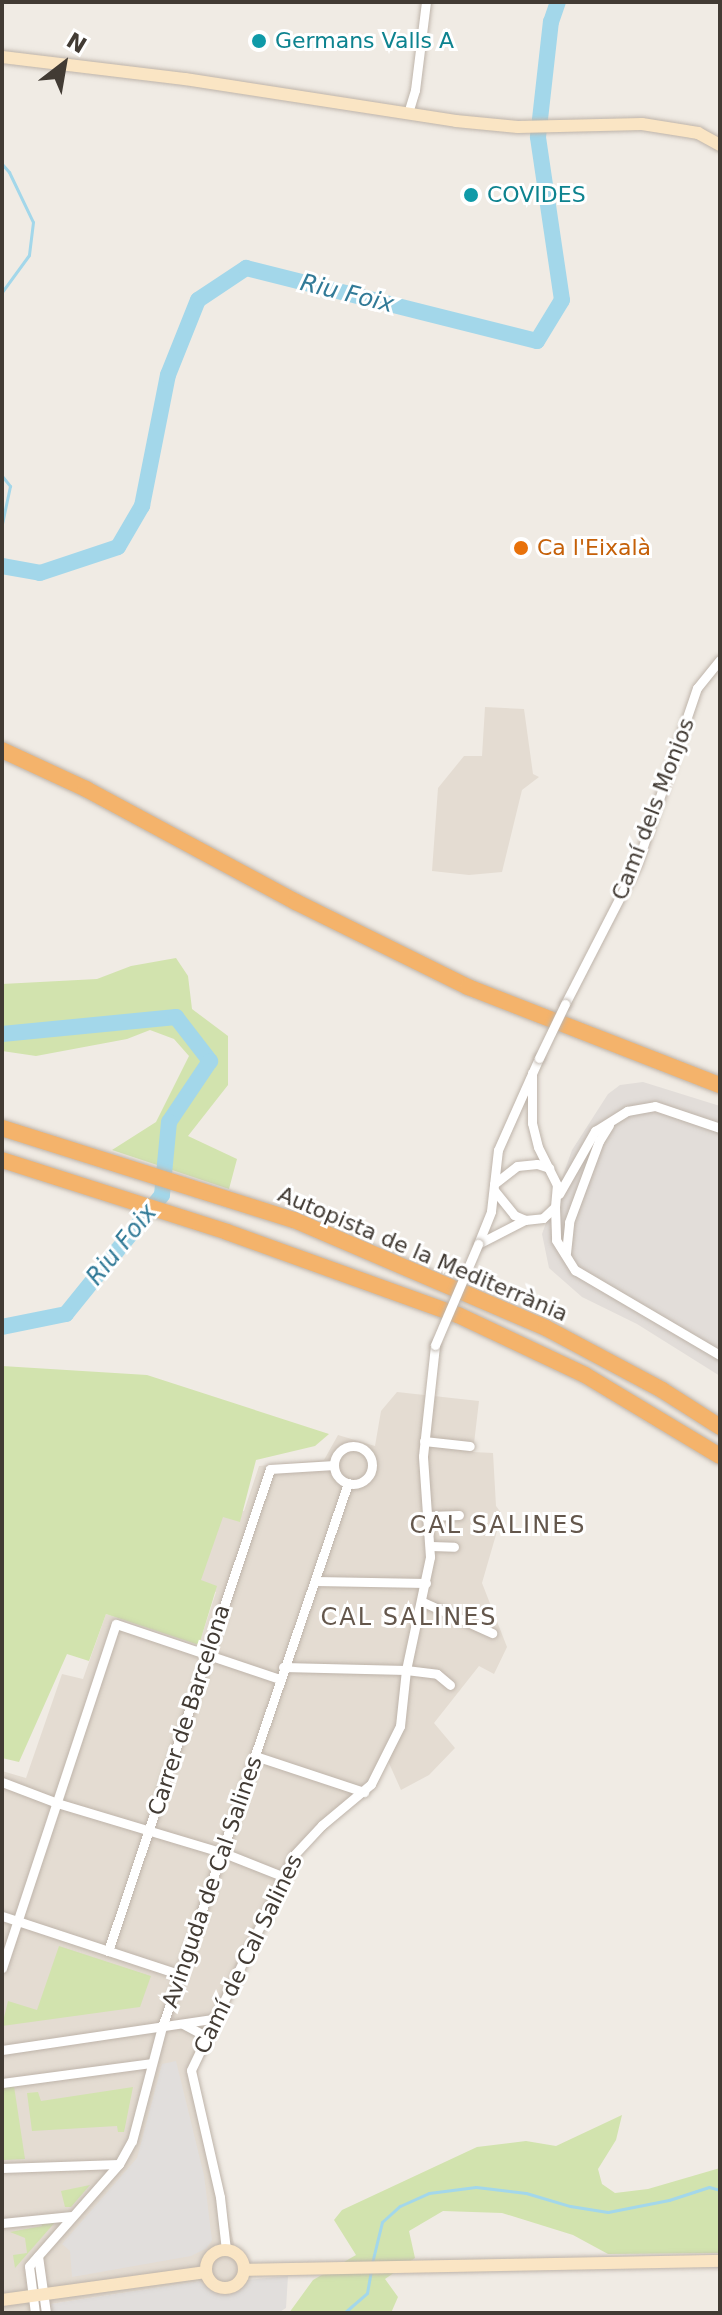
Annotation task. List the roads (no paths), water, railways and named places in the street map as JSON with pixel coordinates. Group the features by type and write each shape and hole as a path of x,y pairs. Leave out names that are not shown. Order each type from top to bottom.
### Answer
{"highway":[{"path":"2,750 86,789 296,902 468,987 720,1085"},
{"name":"Autopista de la Mediterrània","path":"2,1128 294,1220 498,1306 598,1354 720,1427"},
{"name":"Autopista de la Mediterrània","path":"2,1160 183,1218 458,1315 585,1375 720,1456"}],"street":[{"path":"408,113 415,90 426,2"},
{"path":"2,57 518,127 582,128 642,124 698,133 720,145"},
{"name":"Camí dels Monjos","path":"565,1004 637,864 697,688 720,660"},
{"name":"Camí de Cal Salines","path":"226,2250 218,2188 191,2075 213,2019 282,1876 304,1843 364,1792 377,1776 400,1726 406,1670 423,1602 431,1546 424,1441 435,1345 491,1211 498,1150 565,1004"},
{"path":"532,1073 532,1123 557,1185 556,1240 575,1270 720,1355"},
{"path":"478,1244 525,1220 543,1218 556,1202 595,1131 627,1111 646,1106 720,1128"},
{"path":"566,1253 569,1222 599,1141 612,1121"},
{"path":"525,1220 514,1215 494,1187 517,1166 537,1164 549,1168"},
{"path":"424,1441 470,1446"},
{"path":"349,1447 357,1447 369,1456 371,1471 355,1484 348,1483 335,1473 336,1457 349,1447"},
{"name":"Carrer de Barcelona","path":"108,1951 270,1469 334,1465"},
{"name":"Avinguda de Cal Salines","path":"38,2294 29,2266 119,2164 134,2135 162,2027 348,1483"},
{"path":"428,1516 459,1515"},
{"path":"431,1546 454,1547"},
{"path":"315,1581 426,1583"},
{"path":"423,1602 492,1633"},
{"path":"2,1968 116,1624 279,1679"},
{"path":"283,1667 406,1670 437,1674 450,1685"},
{"path":"255,1756 364,1792"},
{"path":"2,1782 57,1803 224,1853 282,1876"},
{"path":"2,1916 181,1975"},
{"path":"2,2050 213,2019"},
{"path":"183,2024 206,2036"},
{"path":"2,2083 151,2063"},
{"path":"2,2168 119,2164"},
{"path":"2,2223 72,2216"},
{"path":"226,2250 237,2254 244,2270 240,2281 229,2288 217,2286 206,2272 211,2256 226,2250"},
{"path":"244,2270 720,2261"},
{"path":"2,2300 206,2272"},
{"path":"35,2313 38,2294"},
{"path":"38,2294 46,2313"}],"waterway":[{"name":"Riu Foix","path":"2,566 40,573 118,547 142,506 168,375 198,300 246,268 537,341 562,300 538,137 551,22 558,2"},
{"path":"2,164 9,172 33,222 29,255 2,292"},
{"path":"2,476 10,486 2,524"},
{"name":"Riu Foix","path":"2,1034 176,1017 210,1061 169,1122 162,1195 66,1314 2,1327"},
{"path":"372,2263 382,2222 400,2206 429,2193 476,2187 526,2193 570,2206 608,2212 669,2200 709,2187 720,2190"},
{"path":"344,2313 367,2293 371,2271"}],"place":[{"name":"Germans Valls A","path":"259,41"},
{"name":"COVIDES","path":"471,195"},
{"name":"Ca l'Eixalà","path":"521,548"}],"district":[{"name":"CAL SALINES","path":"498,1526"},
{"name":"CAL SALINES","path":"409,1618"}]}
